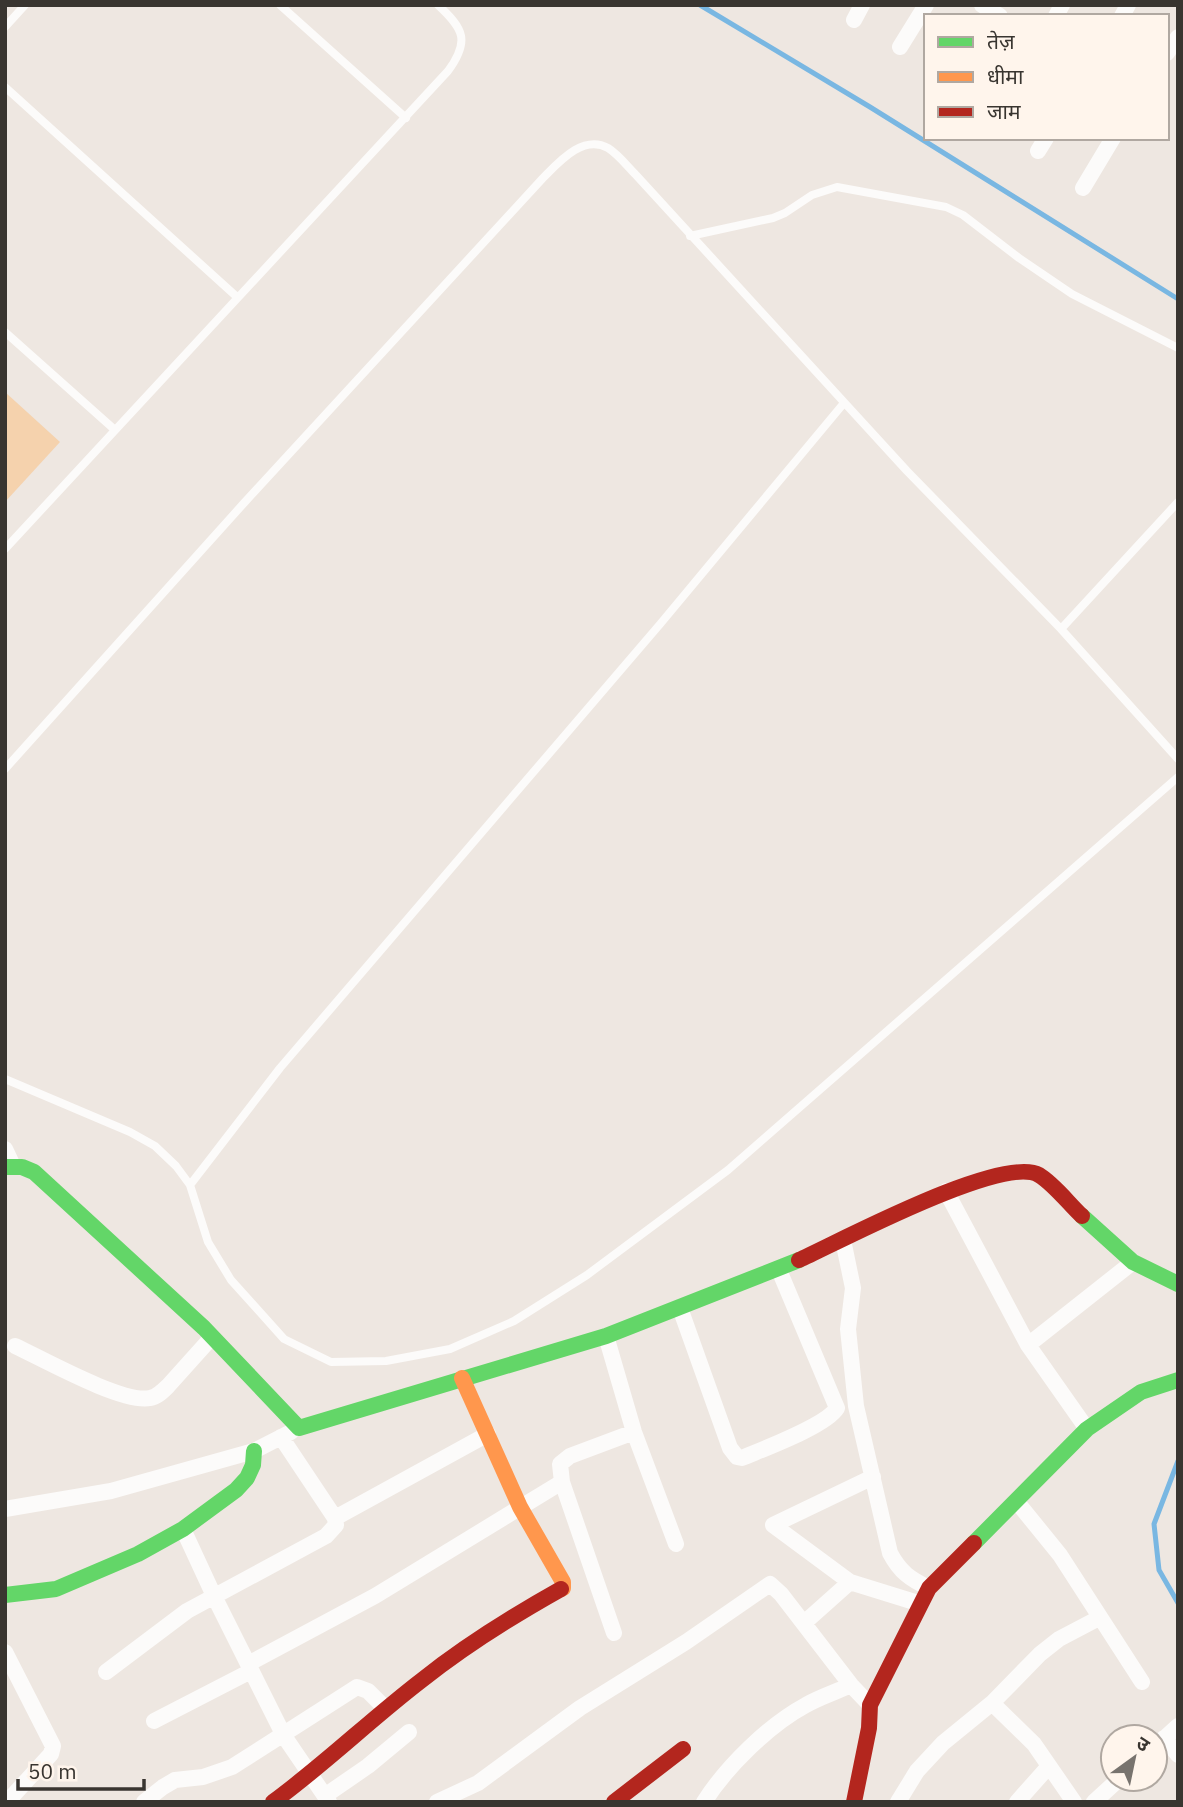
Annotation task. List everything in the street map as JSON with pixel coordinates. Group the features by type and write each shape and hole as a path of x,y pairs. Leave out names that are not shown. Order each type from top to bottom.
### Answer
{"street":[{"path":"900,47 926,5"},
{"path":"1083,188 1112,140"},
{"path":"5,1149 9,1166 34,1172 265,1388 299,1428"},
{"path":"5,1509 111,1491 254,1451 299,1428 606,1336 779,1270 946,1191 1009,1173 1025,1171 1039,1175 1133,1262 1178,1284"},
{"path":"946,1191 1028,1345 1087,1429"},
{"path":"843,1240 853,1288 848,1329 856,1406 890,1553 906,1577 929,1588"},
{"path":"1028,1345 1133,1262"},
{"path":"680,1308 730,1448 737,1457 742,1458 791,1437 830,1415 837,1408 779,1270"},
{"path":"606,1336 634,1432 676,1544"},
{"path":"15,1346 118,1393 150,1399 168,1386 212,1337"},
{"path":"273,1802 312,1774 386,1709 495,1626 563,1588 563,1583 520,1507 463,1378"},
{"path":"855,1801 869,1728 870,1705 929,1588 1087,1429 1142,1392 1178,1380"},
{"path":"614,1633 559,1470 565,1459 634,1432"},
{"path":"335,1518 488,1434"},
{"path":"106,1672 177,1619 326,1536 335,1525 335,1518 281,1437"},
{"path":"5,1595 56,1589 138,1554 183,1529 236,1490 247,1478 253,1465 254,1451"},
{"path":"873,1477 772,1525 850,1582 921,1604"},
{"path":"154,1721 375,1596 562,1482"},
{"path":"1017,1502 1060,1555 1142,1682"},
{"path":"183,1529 284,1736 328,1798 409,1732"},
{"path":"804,1623 850,1582"},
{"path":"446,1800 478,1783 580,1708 686,1642 770,1584 870,1705"},
{"path":"898,1802 916,1771 943,1743 992,1703 1040,1654 1059,1639 1099,1618"},
{"path":"5,1652 53,1745 51,1754 7,1802"},
{"path":"704,1802 730,1767 771,1730 807,1704 851,1685"},
{"path":"144,1802 175,1780 203,1777 232,1767 357,1687 363,1687 386,1709"},
{"path":"992,1703 1034,1744 1074,1802"},
{"path":"614,1802 683,1749"},
{"path":"1017,1802 1049,1766"}],"lane":[{"path":"5,27 25,5"},
{"path":"281,5 406,118"},
{"path":"5,548 406,118 459,56 462,43 460,27 438,5"},
{"path":"5,87 237,297"},
{"path":"5,769 244,503 566,155 588,144 607,147 636,175 907,471 1061,629 1178,759"},
{"path":"690,236 773,218 812,195 837,187 946,207 962,215 1072,294 1178,348"},
{"path":"5,332 115,430"},
{"path":"190,1185 280,1068 661,623 844,403"},
{"path":"1061,629 1178,502"},
{"path":"5,1079 130,1132 155,1146 176,1166 190,1185 208,1242 231,1280 284,1339 331,1362 386,1361 450,1349 514,1321 587,1275 728,1170 1178,777"}],"shaded area":[{"path":"5,392 60,442 5,502"}],"waterway":[{"path":"700,5 870,107 1178,299"},
{"path":"1178,1461 1154,1524 1159,1570 1178,1603"}],"traffic: fast":[{"path":"5,1167 22,1167 34,1172 204,1328 299,1428 606,1336 799,1260"},
{"path":"1082,1216 1133,1262 1178,1284"},
{"path":"974,1543 1087,1429 1141,1392 1178,1380"},
{"path":"5,1595 56,1589 138,1554 183,1529 236,1490 247,1478 253,1465 254,1451"}],"traffic: slow":[{"path":"462,1378 520,1507 563,1582 561,1589"}],"traffic: jam":[{"path":"799,1260 920,1203 992,1177 1020,1172 1039,1175 1045,1179 1082,1216"},
{"path":"854,1802 869,1728 870,1705 929,1588 974,1543"},
{"path":"273,1802 439,1667 489,1632 561,1589"},
{"path":"614,1802 683,1749"}]}
